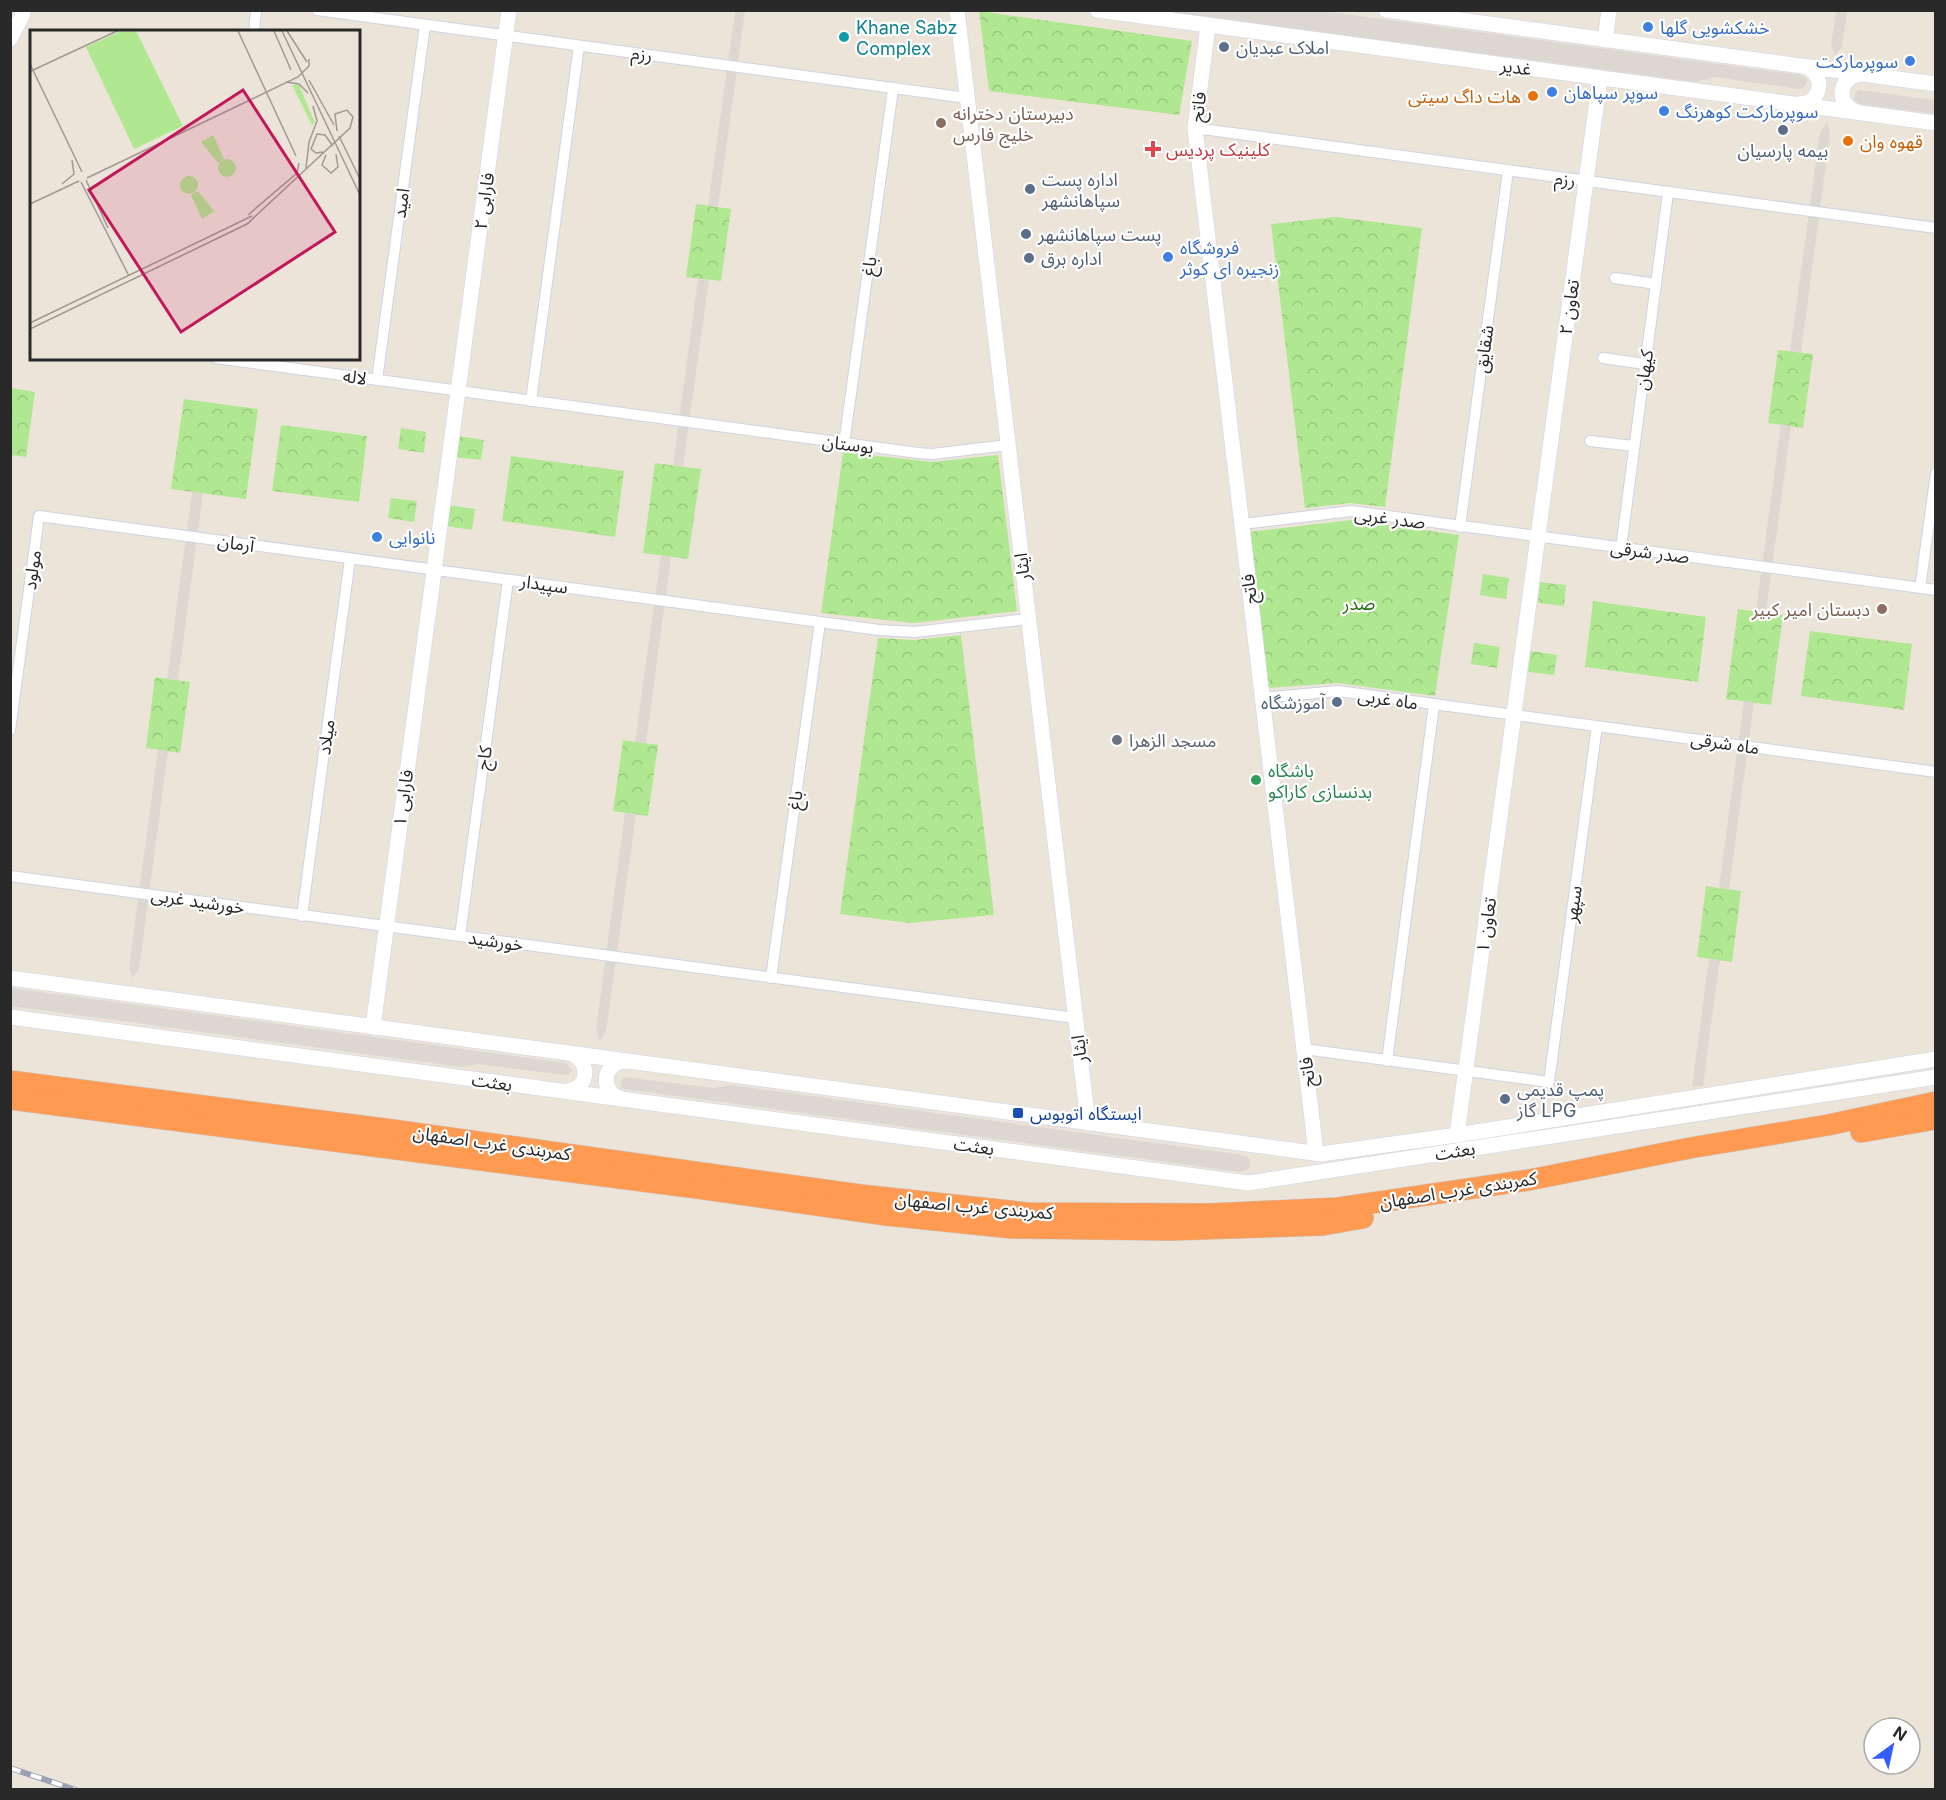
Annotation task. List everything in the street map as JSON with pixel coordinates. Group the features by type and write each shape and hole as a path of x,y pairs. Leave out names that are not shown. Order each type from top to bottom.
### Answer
{"highway":[{"name":"کمربندی غرب اصفهان","path":"10,1081 393,1130 861,1195 1028,1213 1209,1214 1338,1208 1529,1180 1690,1148 1934,1107"},
{"name":"کمربندی غرب اصفهان","path":"10,1099 704,1189 886,1215 1012,1228 1171,1230 1323,1225 1556,1188 1682,1163 1934,1107"}],"main road":[{"path":"10,39 23,10"},
{"name":"فارابی ۲","path":"434,570 509,10"},
{"name":"ایثار","path":"957,10 1088,1123"},
{"name":"غدیر","path":"1097,10 1935,123"},
{"path":"1386,10 1935,84"},
{"path":"1605,40 1609,10"},
{"name":"فاتح","path":"1208,25 1195,128 1316,1154"},
{"path":"1798,104 1815,99 1820,88 1818,76 1803,66"},
{"path":"1858,112 1852,111 1843,102 1841,91 1851,76 1863,74"},
{"name":"تعاون ۲","path":"1514,715 1600,78"},
{"name":"فارابی ۱","path":"373,1027 434,570"},
{"name":"تعاون ۱","path":"1457,1135 1514,715"},
{"name":"بعثت","path":"10,978 1316,1154 1457,1135 1935,1059"},
{"name":"بعثت","path":"10,1017 1248,1183 1935,1077"},
{"path":"564,1091 579,1087 586,1074 580,1058 569,1053"},
{"path":"622,1099 608,1089 606,1077 607,1072 615,1063 627,1061"}],"street":[{"path":"254,30 256,10"},
{"name":"رزم","path":"317,10 967,98"},
{"name":"امید","path":"376,381 424,25"},
{"path":"531,401 579,46"},
{"name":"باغ","path":"844,444 893,88"},
{"name":"رزم","path":"1195,128 1935,228"},
{"name":"شقایق","path":"1460,527 1508,171"},
{"name":"کیهان","path":"1621,548 1668,193"},
{"path":"1615,278 1656,284"},
{"path":"1604,358 1645,364"},
{"name":"لاله","path":"230,360 531,401"},
{"name":"بوستان","path":"531,401 844,444 932,453 1008,445"},
{"path":"1590,441 1634,446"},
{"path":"1920,588 1935,473"},
{"name":"صدر غربی","path":"1242,525 1351,512 1538,536"},
{"name":"آرمان","path":"39,516 434,570"},
{"name":"مولود","path":"10,730 39,516"},
{"name":"صدر شرقی","path":"1538,536 1935,590"},
{"name":"میلاد","path":"302,916 350,559"},
{"name":"سپیدار","path":"434,570 820,622 915,632 1028,619"},
{"name":"کاج","path":"460,936 508,580"},
{"name":"باغ","path":"771,978 820,622"},
{"name":"ماه غربی","path":"1262,698 1338,691 1514,715"},
{"path":"1387,1061 1434,705"},
{"name":"ماه شرقی","path":"1514,715 1935,772"},
{"name":"سپهر","path":"1466,1071 1549,1082 1597,726"},
{"name":"خورشید غربی","path":"10,876 386,926"},
{"name":"خورشید","path":"386,926 1075,1018"},
{"path":"1304,1048 1466,1071"}],"green space":[{"path":"979,11 1192,41 1179,115 989,91"},
{"path":"696,204 731,209 721,281 686,277"},
{"path":"1336,217 1422,228 1385,507 1351,503 1305,508 1271,224"},
{"path":"1778,350 1813,354 1803,428 1768,423"},
{"path":"11,388 35,392 26,457 11,455"},
{"path":"184,399 258,409 246,499 171,489"},
{"path":"281,425 367,436 359,502 272,491"},
{"path":"401,428 426,432 424,453 398,449"},
{"path":"458,436 484,440 481,460 455,457"},
{"path":"843,452 932,462 998,455 1017,611 914,623 821,613"},
{"path":"511,456 624,471 615,537 502,521"},
{"path":"655,463 701,469 688,559 643,553"},
{"path":"391,498 417,501 414,522 388,518"},
{"path":"448,505 475,509 472,530 446,526"},
{"name":"صدر","path":"1351,520 1459,535 1435,696 1338,683 1268,688 1249,532"},
{"path":"1483,574 1509,578 1506,599 1480,595"},
{"path":"1540,582 1566,585 1564,606 1538,603"},
{"path":"1593,601 1706,617 1698,682 1585,667"},
{"path":"1738,609 1783,615 1771,705 1726,699"},
{"path":"1810,631 1912,644 1904,710 1801,696"},
{"path":"961,635 994,915 910,923 840,914 878,638 915,640"},
{"path":"1474,643 1500,647 1497,668 1471,664"},
{"path":"1531,651 1557,655 1554,675 1528,672"},
{"path":"155,677 190,682 180,753 146,748"},
{"path":"623,740 658,745 648,816 613,811"},
{"path":"1706,886 1741,891 1732,962 1697,957"}],"shaded area":[{"path":"735,11 745,11 718,207 708,206"},
{"path":"1163,11 1322,11 1801,75 1807,79 1807,83 1799,89 1714,77 1696,82"},
{"path":"1836,11 1847,11 1842,47 1835,56 1831,45"},
{"path":"1858,90 1935,100 1935,114 1860,104 1854,100"},
{"path":"1827,122 1830,133 1801,352 1790,351 1820,132"},
{"path":"698,279 709,280 683,466 673,465"},
{"path":"1781,424 1791,426 1766,612 1756,611"},
{"path":"192,492 203,493 178,680 167,679"},
{"path":"661,555 671,557 646,743 635,742"},
{"path":"1744,701 1754,702 1729,889 1719,887"},
{"path":"158,750 168,751 139,969 132,978 129,967"},
{"path":"625,813 636,814 606,1032 600,1041 596,1030"},
{"path":"1709,959 1720,960 1703,1086 1692,1087"},
{"path":"11,988 566,1063 572,1070 565,1075 479,1064 461,1067 11,1006"},
{"path":"624,1077 713,1088 731,1085 1243,1155 1250,1159 1250,1166 1241,1172 625,1089 622,1088 620,1082"}],"railway":[{"path":"10,1768 76,1790"}],"place":[{"name":"خشکشویی گلها","path":"1648,27"},
{"name":"Khane Sabz Complex","path":"844,37"},
{"name":"املاک عبدیان","path":"1224,47"},
{"name":"سوپرمارکت","path":"1910,61"},
{"name":"سوپر سپاهان","path":"1552,92"},
{"name":"هات داگ سیتی","path":"1533,96"},
{"name":"سوپرمارکت کوهرنگ","path":"1664,111"},
{"name":"دبیرستان دخترانه خلیج فارس","path":"941,123"},
{"name":"بیمه پارسیان","path":"1783,130"},
{"name":"قهوه وان","path":"1848,141"},
{"name":"کلینیک پردیس","path":"1153,149"},
{"name":"اداره پست سپاهانشهر","path":"1030,189"},
{"name":"پست سپاهانشهر","path":"1026,234"},
{"name":"فروشگاه زنجیره ای کوثر","path":"1168,257"},
{"name":"اداره برق","path":"1029,258"},
{"name":"نانوایی","path":"377,537"},
{"name":"دبستان امیر کبیر","path":"1882,609"},
{"name":"آموزشگاه","path":"1337,702"},
{"name":"مسجد الزهرا","path":"1117,740"},
{"name":"باشگاه بدنسازی کاراکو","path":"1256,780"},
{"name":"پمپ قدیمی گاز LPG","path":"1505,1099"},
{"name":"ایستگاه اتوبوس","path":"1018,1113"}]}
